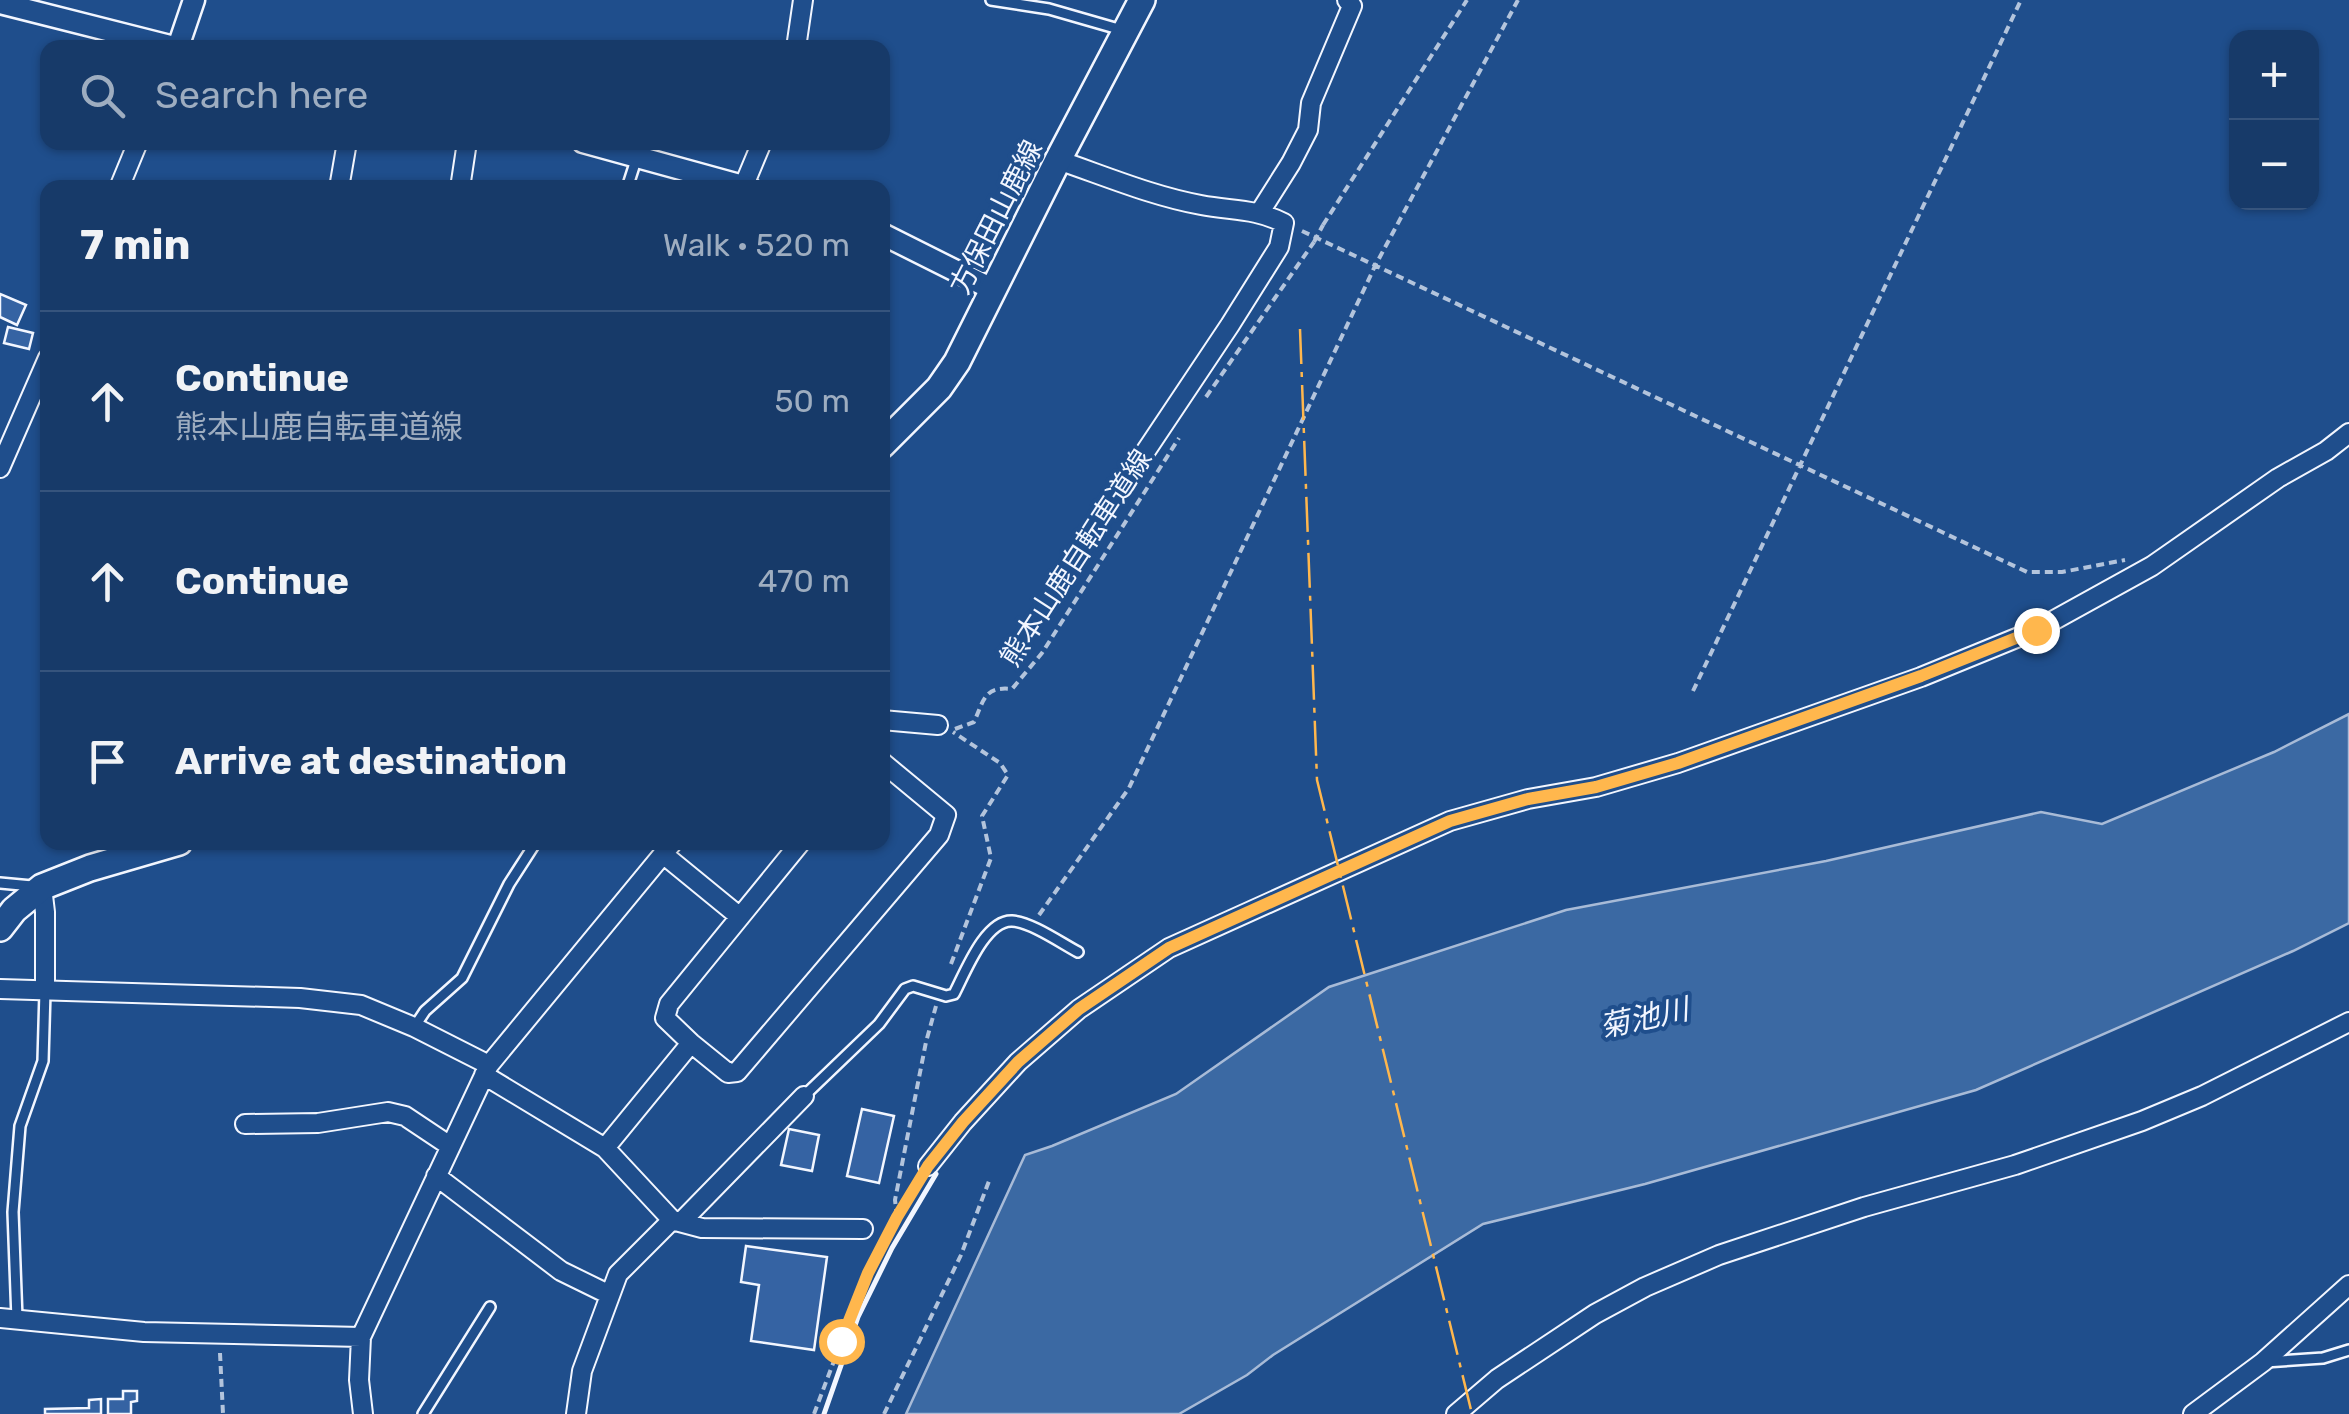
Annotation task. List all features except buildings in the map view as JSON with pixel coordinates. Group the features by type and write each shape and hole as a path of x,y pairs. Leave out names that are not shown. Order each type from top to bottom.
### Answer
{"main road":[{"name":"方保田山鹿線","path":"890,437 939,388 957,362 1142,0"},
{"path":"0,928 42,886 152,850"}],"street":[{"path":"181,40 194,0"},
{"path":"797,40 803,0"},
{"path":"1260,212 1308,130 1311,103 1352,6 1347,0"},
{"path":"0,3 146,40"},
{"path":"122,180 135,150"},
{"path":"340,180 346,150"},
{"path":"461,180 466,150"},
{"path":"612,150 724,180"},
{"path":"749,180 759,150"},
{"path":"1058,160 1200,205 1260,212 1284,222 1279,246 1230,325 1077,554"},
{"path":"890,238 994,290"},
{"path":"0,468 40,376"},
{"path":"928,1166 1018,1062 1079,1009 1169,948 1450,821 1528,799 1596,787 1678,763 1921,676 2036,630 2152,566 2349,433"},
{"path":"890,721 938,725"},
{"path":"794,850 669,1004 665,1018 728,1073 738,1072 939,835 946,815 890,769"},
{"path":"363,1414 360,1336 486,1070 666,850"},
{"path":"670,850 740,917"},
{"path":"42,886 46,990"},
{"path":"0,989 300,998 361,1005 414,1027 605,1148 677,1221 702,1228 863,1229"},
{"path":"1456,1414 1497,1380 1595,1314 1660,1280 1719,1255 1864,1207 2015,1165 2142,1121 2202,1096 2349,1022"},
{"path":"605,1148 691,1043"},
{"path":"576,1414 582,1371 618,1274 804,1096"},
{"path":"245,1124 318,1123 388,1112 405,1116 450,1146"},
{"path":"436,1176 561,1271 610,1295"},
{"path":"2193,1414 2262,1362 2349,1285"},
{"path":"8,1318 144,1332 360,1336"}],"lane":[{"path":"991,0 1049,9 1124,30"},
{"path":"630,180 637,157"},
{"path":"414,1027 425,1011 462,978 508,884 531,850"},
{"path":"0,882 42,886"},
{"path":"804,1096 879,1024 905,989 913,986 940,995 954,994 987,933 998,925 1011,921 1030,927 1078,952"},
{"path":"8,1318 20,1126 42,1061 46,990"},
{"path":"422,1414 490,1307"},
{"path":"2262,1362 2322,1358 2349,1350"}],"path":[{"path":"1200,405 1314,242 1466,0"},
{"path":"1030,927 1128,788 1375,266 1518,0"},
{"path":"1694,691 2021,0"},
{"path":"1284,222 2027,572 2062,572 2132,558"},
{"name":"熊本山鹿自転車道線","path":"814,1414 868,1273 897,1217 895,1200 940,995 992,858 982,816 1008,775 1000,763 950,730 974,722 986,694 997,688 1012,689 1022,679 1182,434"},
{"path":"897,1217 928,1166"},
{"path":"884,1414 960,1255 989,1181"},
{"path":"219,1334 223,1414"}],"water":[{"name":"菊池川","path":"2349,714 2349,923 2293,951 1976,1090 1645,1184 1483,1224 1179,1414 906,1414 1025,1155 1176,1094 1329,987 1566,910 1826,861 2041,812 2102,824 2274,752"}],"wall":[{"path":"824,1414 858,1317 892,1248 936,1174"}],"power":[{"path":"1300,329 1317,780 1472,1414"}],"route":[{"path":"841,1341 868,1273 897,1217 928,1166 963,1122 1018,1062 1079,1009 1169,948 1450,821 1528,799 1596,787 1678,763 1921,676 2036,630"}]}
